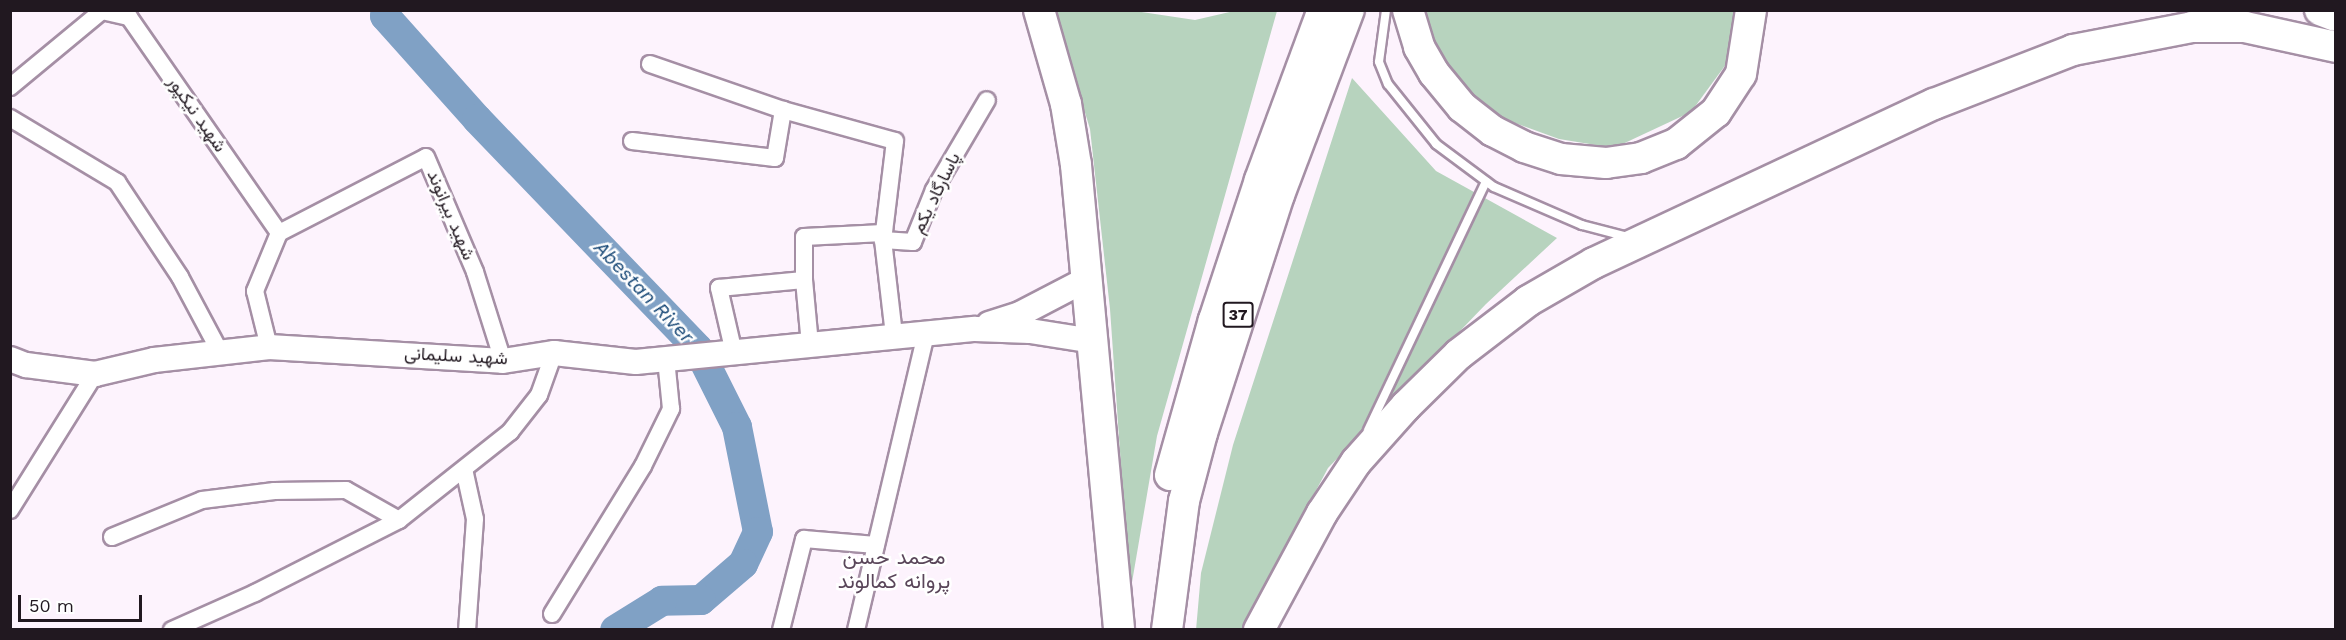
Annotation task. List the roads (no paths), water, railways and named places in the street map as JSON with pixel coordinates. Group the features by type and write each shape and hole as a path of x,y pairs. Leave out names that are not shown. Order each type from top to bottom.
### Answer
{"highway":[{"path":"1039,10 1066,104 1087,279 1119,630"},
{"name":"37","path":"1146,630 1166,493 1183,419 1260,180 1323,10"},
{"name":"37","path":"1167,630 1184,501 1205,422 1280,195 1349,10"},
{"path":"1408,10 1419,47 1434,74 1461,107 1493,131 1524,147 1561,159 1606,163 1641,158 1676,144 1716,112 1741,74 1751,10"},
{"path":"2239,10 2336,47"},
{"path":"2320,10 2336,16"},
{"path":"1259,630 1290,568 1344,481 1406,406 1459,354 1528,301 1645,237 1934,104 2073,50 2192,27 2245,27 2286,33 2336,47"}],"street":[{"name":"شهید نیکپور","path":"10,87 102,11 129,17 279,232"},
{"path":"651,64 783,110 895,141 883,236 894,335"},
{"name":"پاسارگاد یکم","path":"883,236 913,242 934,190 987,100"},
{"path":"632,141 775,158 783,110"},
{"path":"10,118 117,182 180,277 220,352"},
{"name":"شهید بیرانوند","path":"279,232 426,157 475,272 503,361"},
{"path":"269,347 255,291 279,232"},
{"path":"810,345 804,280 804,237 883,236"},
{"name":"شهید سلیمانی","path":"975,329 1020,314 1087,279"},
{"path":"734,353 719,288 804,280"},
{"name":"شهید سلیمانی","path":"10,358 26,365 95,374 154,360 269,347 503,361 554,353 636,362 894,335 975,329 1030,331 1093,341"},
{"path":"856,630 926,333"},
{"path":"172,630 255,593 399,520 510,432 538,395 554,353"},
{"path":"552,614 643,466 671,409 667,359"},
{"path":"10,510 95,374"},
{"path":"464,469 475,519 467,630"},
{"path":"112,537 202,500 274,491 346,490 399,520"},
{"path":"781,630 804,539 876,545"}],"lane":[{"path":"1386,10 1379,62 1388,84 1436,144 1486,182 1581,225 1620,236 1645,237"},
{"path":"1344,481 1486,182"}],"waterway":[{"name":"Abestan River","path":"386,10 385,16 477,119 698,349 737,427 758,532 743,564 701,600 662,601 615,630"}],"district":[{"name":"محمد حسن پروانه کمالوند","path":"894,569"}]}
